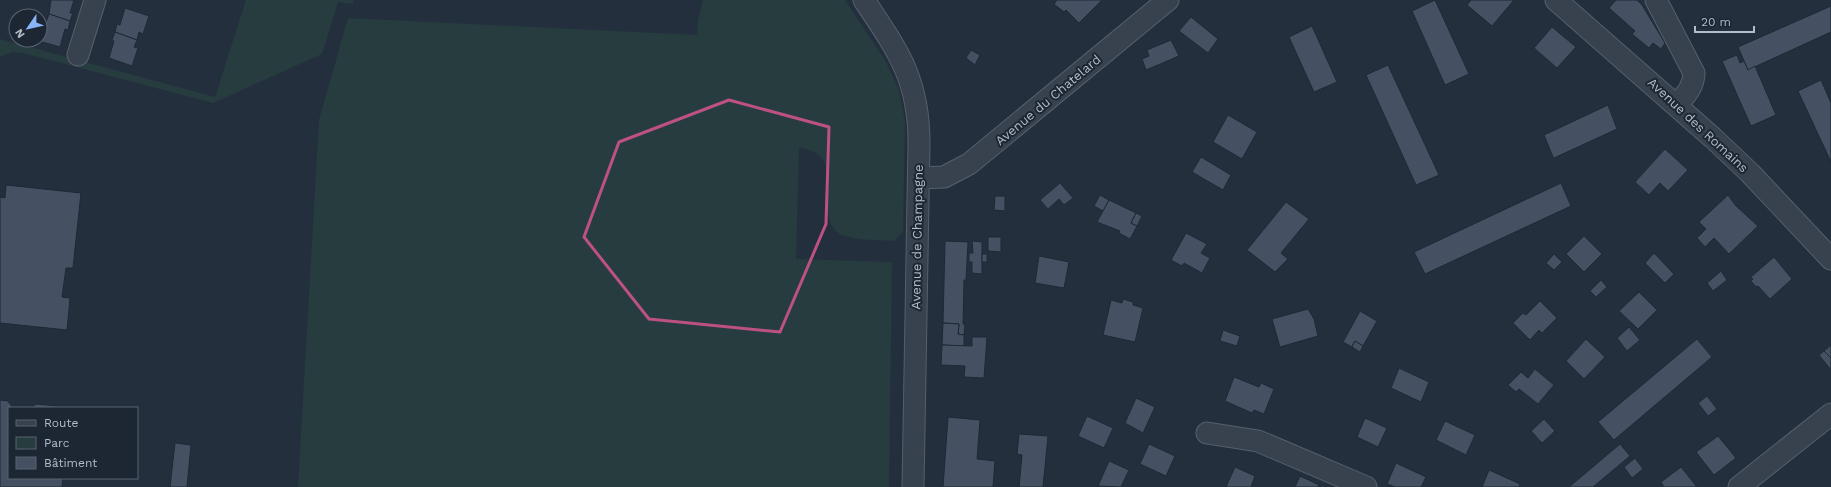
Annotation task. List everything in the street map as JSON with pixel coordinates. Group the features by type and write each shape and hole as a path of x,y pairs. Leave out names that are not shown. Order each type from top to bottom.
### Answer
{"street":[{"path":"78,54 95,0"},
{"name":"Avenue de Champagne","path":"864,0 894,46 910,79 916,99 919,126 913,487"},
{"name":"Avenue du Chatelard","path":"919,178 944,177 969,164 1168,0"},
{"name":"Avenue des Romains","path":"1556,0 1677,104 1750,172 1831,259"},
{"path":"1656,0 1694,73 1694,80 1691,87 1677,104"},
{"path":"1739,487 1831,414"},
{"path":"1207,433 1258,441 1366,487"}],"highlighted area":[{"path":"729,100 829,127 826,224 780,332 649,319 584,237 619,142"}],"green space":[{"path":"246,0 354,0 353,4 338,2 322,54 213,103 23,53 12,52 0,57 0,39 8,41 8,48 33,48 215,97"},
{"path":"703,0 845,0 885,60 899,90 905,122 903,232 894,241 856,239 837,232 830,223 828,211 827,171 823,160 815,152 799,148 796,259 892,262 889,487 298,487 319,120 348,18 697,35 698,20"}],"building":[{"path":"51,0 74,0 70,13 73,13 70,21 49,14"},
{"path":"1057,0 1102,0 1079,23 1066,10 1064,12 1054,4"},
{"path":"1435,0 1469,74 1445,85 1412,11"},
{"path":"1471,0 1514,0 1492,26 1467,5"},
{"path":"1616,0 1637,0 1642,5 1665,43 1661,49 1653,43 1649,48 1632,34 1635,31 1609,8"},
{"path":"1831,6 1831,32 1748,70 1738,47"},
{"path":"125,8 149,16 143,34 139,32 137,40 115,32 117,24 120,25"},
{"path":"49,14 70,21 68,30 65,29 60,47 48,44"},
{"path":"1191,17 1218,39 1208,53 1179,31"},
{"path":"1312,26 1337,82 1314,92 1289,37"},
{"path":"1552,27 1576,47 1557,68 1534,48"},
{"path":"115,32 137,40 134,47 138,48 132,66 109,58"},
{"path":"1171,40 1179,56 1146,70 1142,59 1149,56 1147,50"},
{"path":"971,50 980,55 975,65 966,58"},
{"path":"1737,55 1740,63 1744,61 1748,70 1755,66 1776,115 1751,126 1722,61"},
{"path":"1388,65 1439,175 1416,185 1366,75"},
{"path":"1821,80 1831,103 1831,162 1798,91"},
{"path":"1608,105 1617,129 1554,158 1553,157 1544,135"},
{"path":"1228,115 1257,132 1242,159 1213,142"},
{"path":"1665,149 1688,170 1668,191 1660,183 1649,195 1635,182"},
{"path":"1201,157 1231,175 1223,190 1192,172"},
{"path":"1060,183 1073,198 1064,205 1059,199 1048,209 1040,200"},
{"path":"1561,183 1571,206 1425,274 1414,252"},
{"path":"6,185 81,193 73,268 66,268 62,297 70,298 67,330 0,323 0,197 5,198"},
{"path":"1100,195 1109,200 1103,211 1094,206"},
{"path":"1728,195 1736,206 1758,226 1729,254 1714,238 1705,247 1697,238 1706,229 1699,222"},
{"path":"995,196 1005,196 1005,211 994,210"},
{"path":"1109,200 1136,213 1131,223 1137,226 1130,239 1119,233 1120,231 1097,222"},
{"path":"1286,202 1309,219 1281,253 1288,259 1275,272 1247,250"},
{"path":"1136,213 1142,216 1137,226 1131,223"},
{"path":"1186,233 1207,244 1201,253 1210,258 1202,273 1184,263 1182,266 1171,260"},
{"path":"1584,236 1602,254 1584,272 1566,254"},
{"path":"988,237 1001,237 1001,252 988,251"},
{"path":"945,241 968,242 966,280 964,280 964,335 958,334 959,324 943,323"},
{"path":"972,241 982,242 982,274 972,273 972,262 969,262 969,253 973,253"},
{"path":"1654,253 1674,274 1665,283 1645,263"},
{"path":"982,254 987,254 987,262 982,262"},
{"path":"1554,254 1562,262 1554,270 1546,263"},
{"path":"1039,256 1069,262 1064,288 1035,283"},
{"path":"1774,257 1792,279 1770,299 1758,286 1756,287 1751,281 1753,279 1751,277"},
{"path":"1721,271 1727,280 1713,291 1707,283"},
{"path":"1601,280 1607,287 1596,297 1590,291"},
{"path":"1639,292 1657,310 1638,329 1619,311"},
{"path":"1123,299 1133,302 1133,305 1143,308 1135,342 1103,335 1111,300 1122,303"},
{"path":"1540,301 1557,318 1542,333 1539,330 1530,340 1513,323 1523,313 1526,315"},
{"path":"1308,309 1314,319 1318,336 1280,347 1272,319"},
{"path":"1360,311 1377,321 1363,346 1355,341 1352,347 1343,342"},
{"path":"943,323 959,324 958,334 964,335 964,346 942,345"},
{"path":"1629,327 1640,340 1627,351 1617,338"},
{"path":"1223,330 1240,336 1237,346 1220,341"},
{"path":"972,337 987,337 984,378 964,377 965,366 941,365 942,345 972,346"},
{"path":"1586,339 1605,357 1584,379 1566,361"},
{"path":"1697,339 1712,357 1614,440 1598,422"},
{"path":"1355,341 1363,346 1360,352 1352,347"},
{"path":"1831,345 1831,358 1824,351"},
{"path":"1824,351 1831,358 1831,370 1819,355"},
{"path":"1399,368 1429,382 1421,402 1391,388"},
{"path":"1535,369 1554,385 1538,404 1519,389 1516,392 1508,385 1521,372 1528,378"},
{"path":"1234,377 1259,387 1261,383 1274,389 1264,414 1254,410 1252,413 1225,401"},
{"path":"1707,396 1717,409 1708,416 1698,403"},
{"path":"1136,398 1155,407 1143,433 1125,423"},
{"path":"0,400 8,401 12,407 8,407 8,479 63,479 62,487 0,487"},
{"path":"36,404 58,407 32,407"},
{"path":"1087,416 1113,428 1104,448 1078,436"},
{"path":"948,417 980,420 977,459 995,461 993,487 943,487"},
{"path":"1365,418 1387,428 1378,447 1357,437"},
{"path":"1544,419 1555,431 1542,443 1531,431"},
{"path":"1445,421 1475,435 1466,455 1436,440"},
{"path":"1019,434 1048,436 1043,487 1019,487 1022,455 1017,454"},
{"path":"1718,436 1736,458 1714,475 1696,452"},
{"path":"175,443 191,445 187,487 170,487"},
{"path":"1149,444 1175,456 1166,476 1140,464"},
{"path":"1620,444 1630,456 1593,487 1569,487"},
{"path":"1635,458 1643,469 1632,478 1624,467"},
{"path":"1109,461 1129,470 1121,487 1098,486"},
{"path":"1396,463 1426,477 1421,487 1395,487 1387,484"},
{"path":"1235,467 1255,476 1251,487 1226,487"},
{"path":"1681,467 1697,487 1664,487 1661,482"},
{"path":"1489,470 1520,484 1519,487 1482,487"},
{"path":"1300,476 1319,485 1318,487 1295,487"}]}
